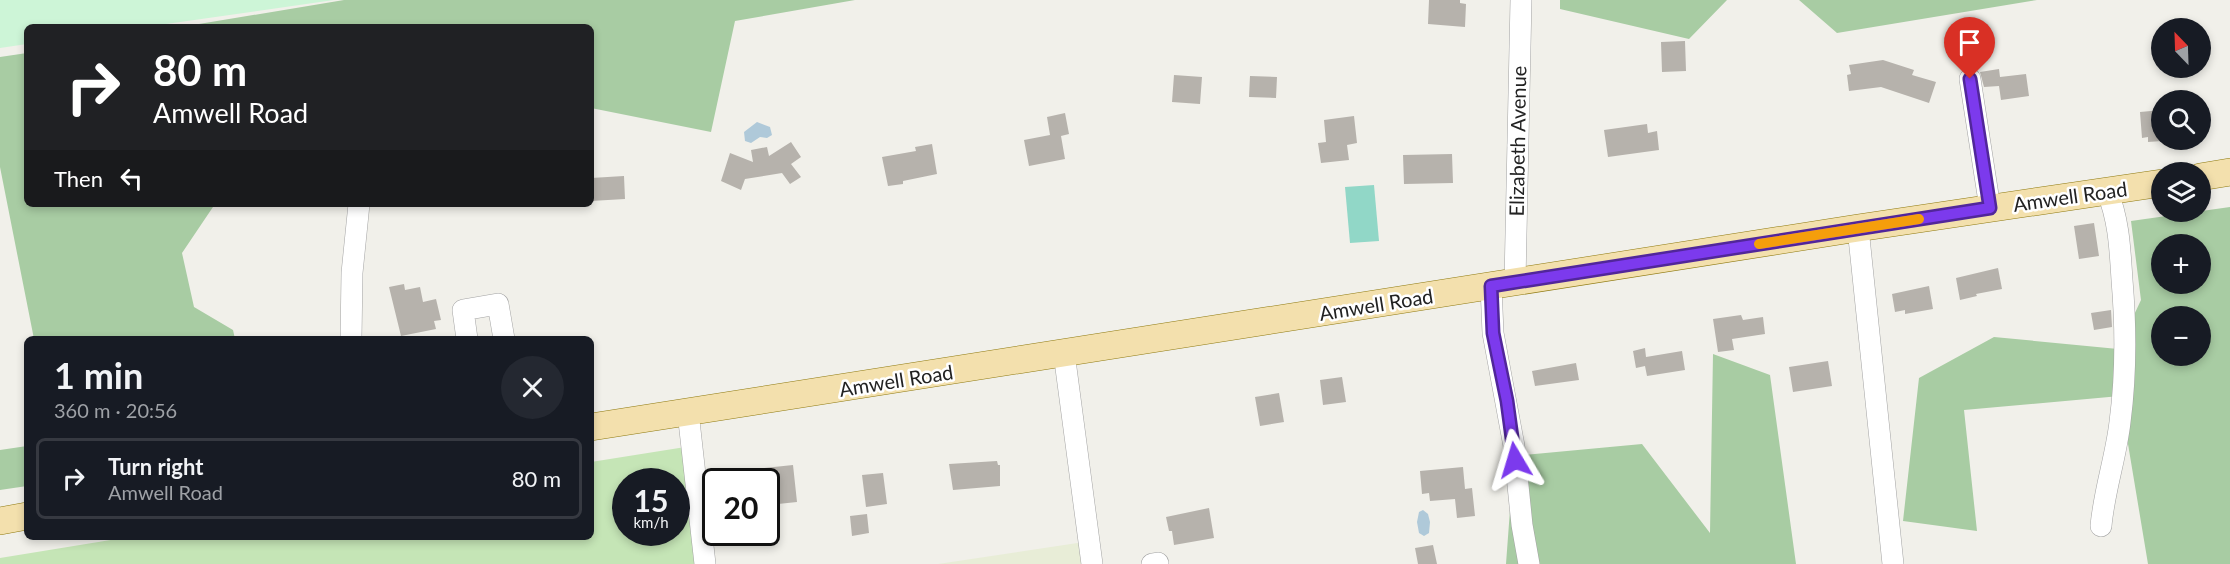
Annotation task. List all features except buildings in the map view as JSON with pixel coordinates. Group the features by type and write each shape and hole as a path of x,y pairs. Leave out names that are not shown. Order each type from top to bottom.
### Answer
{"main road":[{"path":"2211,175 2230,172"},
{"name":"Amwell Road","path":"594,424 688,412 1858,228 2151,185"},
{"path":"0,521 24,517"}],"street":[{"name":"Elizabeth Avenue","path":"1521,0 1503,284 1493,333 1513,436 1522,525 1529,564"},
{"path":"1970,79 1990,208"},
{"path":"2101,526 2120,423 2125,330 2119,231 2115,211 2107,191"},
{"path":"351,336 352,273 359,207"},
{"path":"1858,228 1893,564"},
{"path":"467,336 463,310 498,304 503,336"},
{"path":"1064,353 1092,564"},
{"path":"688,412 705,564"}],"green space":[{"path":"0,0 334,0 166,24 24,24 24,44 0,48"},
{"path":"344,0 855,0 735,21 711,132 594,109 594,24 199,24"},
{"path":"1560,0 1727,0 1689,39 1560,9"},
{"path":"1799,0 2037,0 1837,33"},
{"path":"24,53 24,207 213,207 182,253 194,307 233,330 234,336 33,336 0,167 0,57"},
{"path":"1374,185 1379,241 1350,243 1345,187"},
{"path":"2230,207 2230,564 2148,564 2120,396 1964,410 1977,531 1903,521 1919,378 1994,337 2118,349 2141,300 2131,221 2151,218 2151,222 2211,222 2211,210"},
{"path":"1713,354 1770,375 1796,564 1506,564 1514,456 1642,444 1710,533"},
{"path":"698,445 702,498 702,546 706,546 707,564 0,564 0,558 111,540 594,540 594,462"},
{"path":"24,446 24,486 0,490 0,450"},
{"path":"1084,542 1087,564 938,564"}],"water":[{"path":"757,122 770,127 772,135 767,138 760,137 751,143 745,141 744,132"},
{"path":"1423,510 1428,514 1430,522 1429,533 1424,536 1419,533 1417,522 1419,512"}],"slow traffic":[{"path":"1759,244 1919,219"}],"route":[{"path":"1515,460 1507,401 1493,333 1491,286 1990,208 1970,79"}]}
